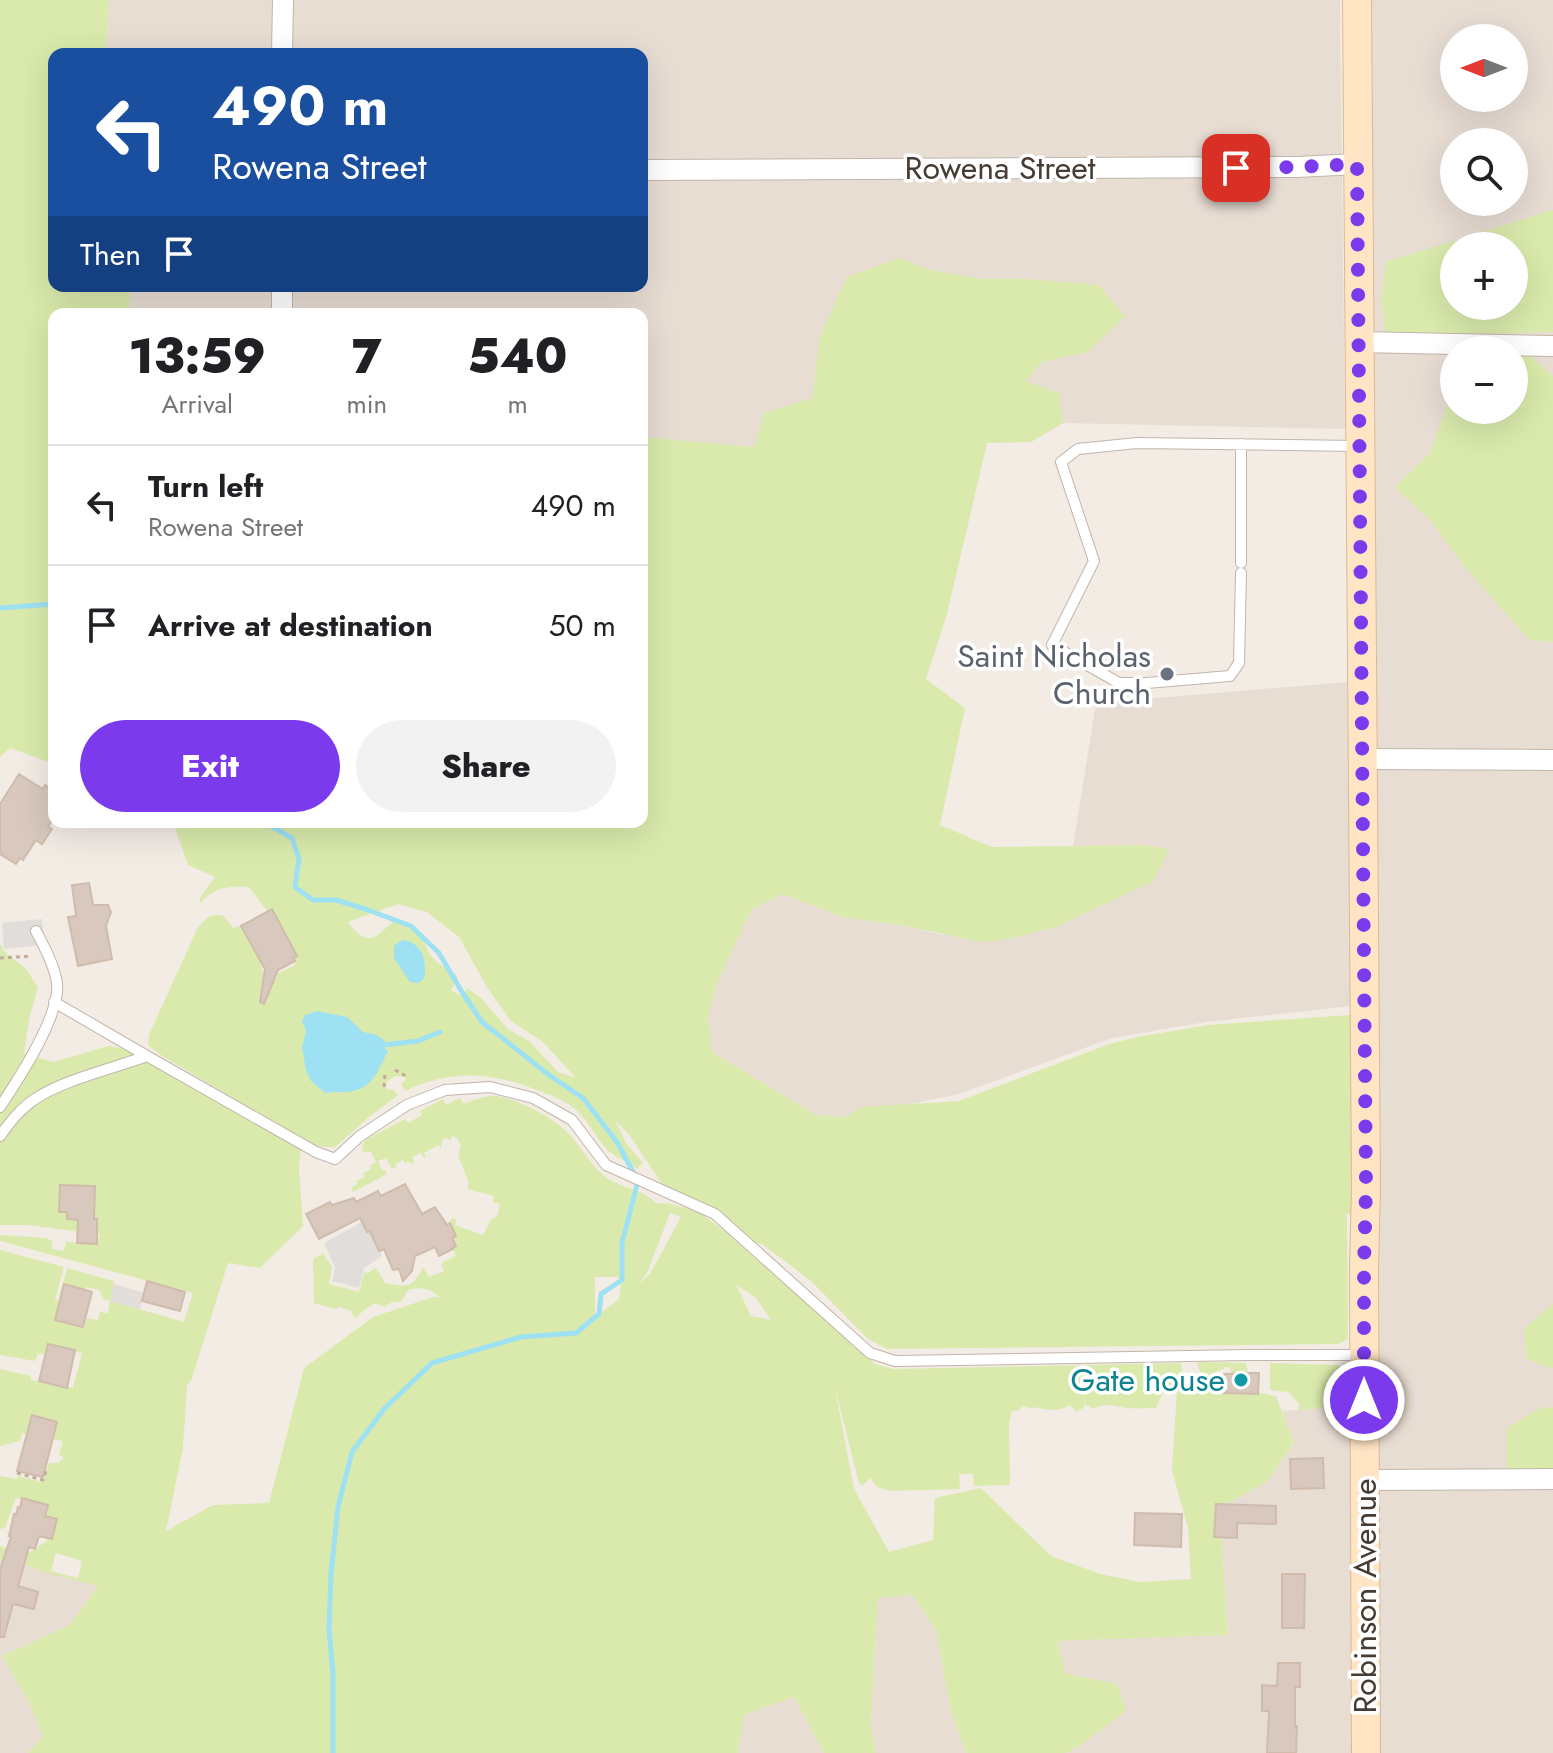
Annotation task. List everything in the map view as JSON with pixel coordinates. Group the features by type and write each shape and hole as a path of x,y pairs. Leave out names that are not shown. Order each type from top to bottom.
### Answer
{"main road":[{"name":"Robinson Avenue","path":"1357,0 1366,1187 1366,1753"}],"street":[{"path":"282,48 283,0"},
{"name":"Rowena Street","path":"648,170 1297,167 1357,164"},
{"path":"1359,342 1553,346"},
{"path":"1362,759 1553,760"},
{"path":"1364,1480 1553,1479"}],"lane":[{"path":"1241,444 1239,663 1230,676 1119,683 1052,645 1094,561 1061,462 1078,449 1137,443 1241,444 1359,446"},
{"path":"0,1107 37,1048 52,1013 57,986 48,955 36,931"},
{"path":"54,1002 316,1152 335,1159 360,1136 407,1105 445,1090 490,1087 533,1098 572,1120 606,1165 715,1214 870,1353 895,1361 1364,1355"},
{"path":"0,1136 13,1117 35,1099 67,1084 147,1056"}],"path":[{"path":"0,958 48,955"},
{"path":"395,1070 404,1074 404,1078"},
{"path":"385,1075 386,1089"},
{"path":"17,1473 43,1480 47,1468"}],"shaded area":[{"path":"109,0 1340,0 1345,429 1063,423 1031,442 754,448 648,438 648,308 129,308 130,292 648,292 648,48 106,48"},
{"path":"1357,0 1553,0 1553,1753 1366,1753"},
{"path":"1347,682 1352,1006 1206,1022 1112,1038 959,1094 846,1117 816,1115 712,1052 708,1015 719,978 752,909 783,894 842,917 901,925 943,935 1154,881 1168,849 1142,845 1073,846 1096,703"},
{"path":"42,919 44,945 4,949 2,923"},
{"path":"362,1222 382,1256 364,1268 359,1288 332,1281 335,1268 324,1243"},
{"path":"114,1284 144,1293 140,1309 110,1301"},
{"path":"1351,1406 1353,1753 1066,1753 1078,1747 1117,1684 1066,1674 1057,1641 1228,1635 1220,1507 1267,1482 1294,1444 1282,1411"},
{"path":"0,1561 24,1564 98,1586 70,1625 2,1656 27,1699 43,1736 28,1753 0,1753"},
{"path":"912,1595 936,1630 951,1712 966,1753 876,1753 871,1724 878,1597"},
{"path":"794,1697 824,1753 738,1753 744,1715"}],"green space":[{"path":"0,0 109,0 106,48 48,48 48,292 130,292 129,308 48,308 48,762 10,748 0,757"},
{"path":"1553,210 1553,332 1386,336 1381,300 1386,262 1440,245 1440,320 1528,320 1528,232 1482,232"},
{"path":"899,258 930,270 982,279 1099,285 1125,316 1088,352 1042,362 1026,381 1059,393 1063,423 1031,442 987,443 947,614 926,679 965,708 940,825 992,847 1142,845 1169,849 1154,881 1058,926 1010,939 980,942 901,925 842,917 783,894 752,909 719,978 708,1015 712,1052 816,1115 846,1117 861,1107 959,1101 1109,1044 1137,1037 1207,1025 1364,1014 1365,1213 1337,1215 1347,1215 1348,1339 1338,1344 887,1349 868,1339 811,1281 762,1244 746,1242 715,1214 690,1204 694,1211 726,1232 875,1364 893,1369 1181,1363 1183,1379 1166,1386 1156,1408 1106,1405 1093,1409 1085,1404 1076,1412 1070,1405 1053,1410 1022,1406 1020,1410 1012,1411 1009,1423 1010,1485 974,1486 973,1474 959,1474 960,1489 890,1491 877,1487 870,1478 862,1486 835,1388 854,1489 889,1552 933,1540 935,1498 981,1488 1051,1556 1100,1574 1140,1582 1191,1579 1188,1528 1172,1471 1177,1390 1233,1387 1276,1396 1294,1443 1267,1482 1220,1507 1228,1635 1057,1641 1066,1674 1117,1684 1126,1711 1066,1753 966,1753 951,1712 936,1630 912,1595 878,1598 871,1724 876,1753 824,1753 794,1697 744,1715 738,1753 28,1753 43,1736 27,1699 2,1656 70,1625 98,1586 24,1564 0,1561 0,1546 27,1554 47,1541 46,1538 52,1539 45,1516 47,1505 16,1498 5,1528 0,1529 0,1476 17,1479 18,1476 43,1482 49,1463 58,1463 63,1459 59,1455 63,1441 53,1439 57,1422 32,1416 27,1434 22,1433 20,1441 0,1446 0,1369 31,1376 31,1380 73,1388 82,1353 49,1344 46,1355 38,1353 35,1361 0,1355 0,1250 64,1267 55,1300 59,1301 55,1319 84,1329 87,1318 98,1320 100,1312 108,1313 110,1301 184,1322 193,1293 0,1241 0,1235 46,1238 52,1241 52,1249 64,1251 66,1242 96,1244 100,1235 29,1225 0,1225 0,944 25,968 38,987 24,1054 54,1062 108,1046 138,1051 301,1143 299,1168 303,1226 260,1268 228,1263 191,1381 187,1385 183,1448 166,1531 213,1505 269,1503 304,1368 373,1317 440,1297 425,1289 408,1290 401,1302 392,1302 385,1307 375,1303 355,1319 351,1311 314,1303 313,1259 323,1253 332,1267 329,1284 359,1292 364,1272 376,1268 385,1283 408,1285 424,1268 429,1277 444,1271 441,1263 456,1256 452,1248 455,1246 452,1238 456,1236 450,1223 452,1218 457,1220 455,1225 483,1235 491,1219 497,1217 500,1204 493,1202 494,1196 467,1189 469,1184 458,1155 461,1146 452,1136 451,1140 442,1140 441,1149 438,1145 424,1153 426,1157 421,1153 412,1157 415,1163 405,1163 403,1160 392,1169 386,1158 378,1161 387,1174 353,1192 351,1188 358,1184 356,1181 364,1177 363,1173 376,1162 370,1151 363,1153 365,1140 405,1119 408,1123 422,1115 420,1111 443,1099 446,1105 460,1098 464,1104 486,1097 502,1097 532,1109 560,1126 608,1179 656,1203 685,1208 689,1202 668,1193 630,1136 615,1120 626,1143 643,1163 637,1169 605,1148 571,1106 550,1095 503,1079 455,1076 405,1091 401,1084 405,1077 395,1076 386,1087 398,1095 335,1147 324,1147 289,1131 159,1054 148,1045 149,1035 197,929 209,917 224,916 233,928 241,926 261,963 264,979 270,984 278,974 295,965 293,958 297,955 272,910 268,912 249,887 222,889 200,903 200,898 215,877 188,865 175,828 648,828 648,438 754,447 764,413 812,398 820,336 847,277","holes":["398,904 427,912 459,937 487,987 511,1021 543,1042 576,1078 558,1072 529,1041 508,1029 481,998 467,988 463,997 451,990 458,976 430,955 420,932 396,919 377,935 366,938 348,922","670,1213 681,1217 650,1274 639,1284 647,1273","595,1277 618,1277 621,1283 619,1299 595,1317","736,1285 755,1297 771,1320 751,1316","56,1553 82,1561 78,1578 51,1571"]},
{"path":"1528,356 1553,376 1553,642 1529,640 1463,565 1432,522 1395,487 1430,453 1440,424 1528,424"},
{"path":"67,1268 113,1281 110,1301 104,1300 99,1290 64,1285 59,1297"},
{"path":"1552,1304 1553,1368 1526,1358 1524,1329"},
{"path":"1197,1362 1246,1363 1248,1373 1231,1373 1230,1367 1224,1367 1212,1378 1201,1375"},
{"path":"1270,1363 1337,1365 1351,1373 1351,1406 1299,1410 1299,1404 1289,1392 1270,1390"},
{"path":"1553,1407 1553,1469 1507,1470 1507,1428 1540,1408"}],"water":[{"path":"402,940 414,944 422,953 425,972 419,983 410,982 394,958 394,946"},
{"path":"317,1011 347,1017 363,1032 377,1035 385,1041 384,1047 388,1051 375,1076 360,1089 325,1093 311,1081 302,1047 306,1031 302,1021 305,1015"}],"building":[{"path":"19,774 43,789 45,785 48,787 48,828 52,829 42,844 36,840 23,860 20,858 16,864 0,854 0,804"},
{"path":"89,883 93,905 108,905 111,912 106,926 112,959 78,966 68,917 76,916 72,885"},
{"path":"272,909 297,956 293,958 295,961 278,970 264,1004 260,1002 265,969 241,926"},
{"path":"405,1184 422,1214 435,1207 447,1225 450,1223 456,1236 452,1238 456,1246 439,1256 435,1247 415,1256 412,1271 403,1281 399,1269 393,1270 384,1249 379,1251 360,1218 319,1239 306,1214 330,1202 332,1205 354,1198 356,1202 378,1191 381,1196"},
{"path":"60,1185 95,1186 97,1244 77,1243 78,1220 67,1219 67,1212 59,1212"},
{"path":"147,1281 185,1292 180,1311 142,1301"},
{"path":"64,1284 92,1292 83,1327 55,1320"},
{"path":"48,1344 75,1350 67,1388 39,1381"},
{"name":"Gate house","path":"1259,1373 1258,1394 1224,1393 1224,1374"},
{"path":"32,1415 57,1422 43,1477 17,1471"},
{"path":"1323,1458 1324,1488 1291,1489 1290,1459"},
{"path":"22,1498 48,1505 45,1516 57,1519 52,1539 39,1536 35,1549 29,1547 18,1586 38,1592 34,1609 13,1604 4,1637 0,1637 0,1570 11,1536 14,1514 20,1508"},
{"path":"1216,1504 1276,1506 1276,1524 1237,1523 1237,1538 1214,1537"},
{"path":"1135,1513 1182,1514 1181,1547 1134,1545"},
{"path":"1282,1574 1305,1574 1304,1628 1282,1628"},
{"path":"1278,1663 1300,1663 1300,1687 1295,1687 1296,1753 1267,1753 1269,1711 1262,1711 1262,1685 1277,1686"}],"waterway":[{"path":"0,608 48,604"},
{"path":"274,828 292,838 299,859 295,887 313,900 336,900 411,926 439,953 482,1022 583,1098 617,1142 638,1181 622,1243 622,1280 601,1294 599,1314 576,1333 521,1337 432,1363 384,1409 352,1452 338,1507 331,1574 329,1629 333,1673 333,1753"},
{"path":"384,1045 418,1041 440,1032"}],"place":[{"name":"Saint Nicholas Church","path":"1167,674"},
{"name":"Gate house","path":"1241,1380"}],"route":[{"path":"1236,168 1357,164 1366,1187 1364,1400"}]}
